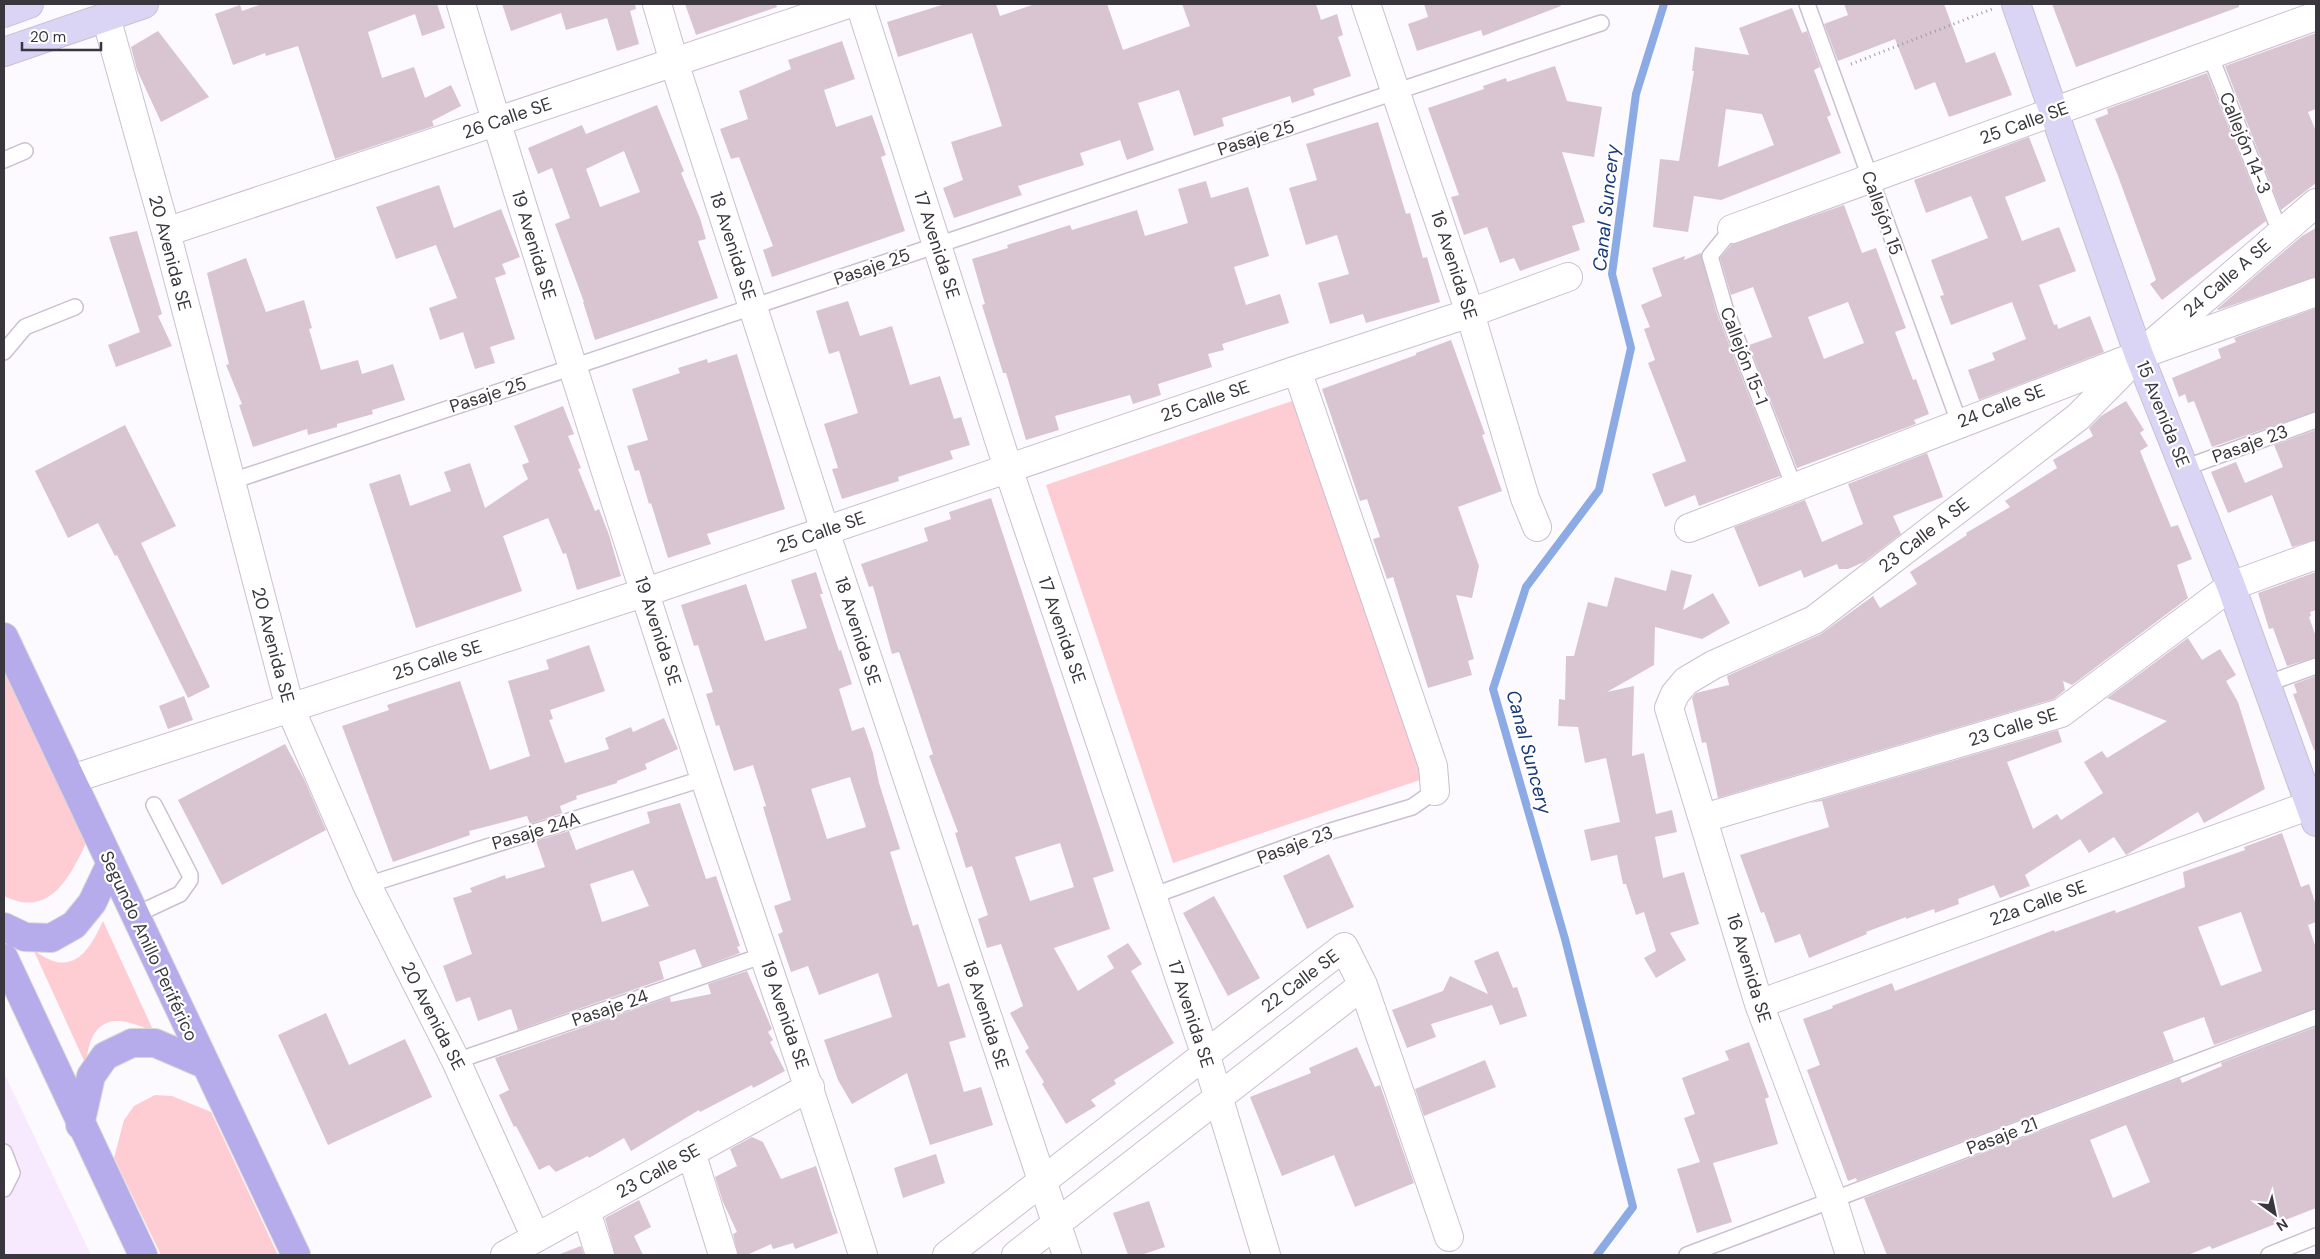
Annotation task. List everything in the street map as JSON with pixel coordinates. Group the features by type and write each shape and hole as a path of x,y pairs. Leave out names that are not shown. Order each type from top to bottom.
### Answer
{"main road":[{"name":"Segundo Anillo Periférico","path":"4,637 204,1064 296,1255"},
{"path":"4,927 25,938 51,938 74,925 92,903 111,864"},
{"path":"4,958 80,1124 143,1255"},
{"path":"80,1124 92,1076 104,1056 132,1043 155,1043 204,1064"}],"street":[{"path":"4,13 29,4"},
{"path":"4,52 144,4"},
{"name":"19 Avenida SE","path":"461,4 572,367 705,778 810,1087 863,1255"},
{"name":"18 Avenida SE","path":"657,4 825,531 1067,1255"},
{"name":"26 Calle SE","path":"166,232 848,4"},
{"name":"17 Avenida SE","path":"860,4 1008,468 1205,1053 1266,1255"},
{"name":"16 Avenida SE","path":"1366,4 1470,313 1525,498 1537,527"},
{"name":"15 Avenida SE","path":"2007,5 2054,112 2140,354 2231,586 2314,810"},
{"name":"25 Calle SE","path":"1732,229 2316,16"},
{"name":"20 Avenida SE","path":"106,17 166,232 229,482 290,708 367,885 456,1061 536,1238"},
{"name":"24 Calle A SE","path":"2140,354 2316,203"},
{"name":"25 Calle SE","path":"72,779 646,592 1470,313 1568,277"},
{"name":"24 Calle SE","path":"1689,528 1959,422 2140,354 2316,292"},
{"name":"23 Calle A SE","path":"1686,681 1713,665 1814,620 2078,417 2140,354"},
{"path":"1297,370 1433,766 1435,792"},
{"name":"23 Calle SE","path":"1704,818 2061,713 2231,586 2316,555"},
{"name":"16 Avenida SE","path":"1686,681 1675,694 1669,708 1759,1004 1833,1201 1850,1255"},
{"name":"22a Calle SE","path":"1759,1004 2314,810"},
{"name":"22 Calle SE","path":"947,1255 1344,947 1363,985"},
{"path":"1016,1255 1219,1099 1363,985 1449,1237"},
{"name":"23 Calle SE","path":"505,1255 810,1087"},
{"path":"691,1152 723,1255"},
{"path":"586,1211 600,1255"}],"lane":[{"name":"Callejón 15","path":"1807,4 1959,422"},
{"name":"Pasaje 25","path":"229,482 1601,23"},
{"name":"Callejón 14-3","path":"2210,55 2280,232"},
{"path":"4,160 25,151"},
{"name":"Callejón 15-1","path":"1732,229 1710,256 1724,308 1794,487"},
{"path":"4,352 25,327 75,307"},
{"name":"Pasaje 23","path":"2184,468 2316,420"},
{"path":"2266,684 2316,666"},
{"name":"Pasaje 24A","path":"367,885 705,778"},
{"name":"Pasaje 23","path":"1152,896 1331,831 1412,807 1435,792"},
{"path":"135,915 180,894 190,880 190,875 154,805"},
{"name":"Pasaje 24","path":"456,1061 764,955"},
{"name":"Pasaje 21","path":"1687,1255 2316,1017"},
{"path":"4,1152 12,1173 4,1189"},
{"path":"2269,1255 2316,1236"}],"path":[{"path":"1831,71 2007,5"}],"shaded area":[{"path":"1295,400 1423,779 1173,863 1046,485"},
{"path":"4,666 87,841 73,868 56,891 46,898 34,902 20,902 4,896"},
{"path":"103,921 154,1032 138,1025 120,1021 104,1024 92,1038 86,1065 34,951 56,962 73,960 80,956 91,944"},
{"path":"4,1073 91,1255 4,1255"},
{"path":"155,1095 172,1096 211,1112 278,1255 161,1255 114,1158 124,1120 134,1106"}],"building":[{"path":"262,4 437,4 445,28 422,36 415,14 368,32 382,78 414,67 425,98 451,85 461,106 432,121 434,126 335,159 298,46 266,56 265,53 233,65 215,14 240,5 242,11"},
{"path":"502,4 635,4 636,9 630,11 639,44 617,51 607,18 566,30 561,13 511,31"},
{"path":"685,4 776,4 777,7 696,35"},
{"path":"945,4 996,4 1000,16 1035,4 1107,4 1123,50 1190,26 1182,4 1316,4 1321,20 1337,14 1343,35 1338,37 1351,76 1313,89 1315,95 1292,103 1290,96 1222,118 1224,126 1194,136 1179,90 1138,103 1154,150 1127,160 1120,140 1080,153 1084,165 1018,186 1022,195 954,218 943,188 963,180 951,142 1002,126 972,33 898,57 887,22"},
{"path":"1424,4 1560,4 1561,6 1483,36 1481,30 1417,51 1408,24 1428,17"},
{"path":"1844,4 1944,4 1966,63 1995,52 2012,95 1949,117 1935,82 1915,90 1895,39 1838,61 1824,24 1848,15"},
{"path":"2052,4 2239,4 2239,7 2076,67"},
{"path":"1792,8 1802,33 1807,31 1820,67 1814,70 1831,115 1827,117 1841,153 1721,200 1694,196 1688,232 1653,227 1660,159 1679,161 1694,71 1692,71 1695,47 1749,55 1739,28","holes":["1726,109 1762,114 1774,145 1718,167"]},
{"path":"158,31 209,97 161,122 137,70 131,47"},
{"path":"2316,33 2316,109 2308,112 2316,131 2316,183 2281,210 2225,66"},
{"path":"842,41 855,79 824,90 836,127 872,115 886,155 881,157 905,231 772,277 763,250 773,246 739,157 731,159 720,129 748,119 739,91 791,69 788,60"},
{"path":"1555,66 1567,101 1602,107 1594,157 1562,152 1585,222 1572,226 1580,250 1520,271 1514,258 1500,263 1487,227 1464,235 1451,197 1459,195 1428,108 1484,89 1483,86 1506,78 1507,82"},
{"path":"2207,73 2266,221 2162,300 2150,284 2156,280 2095,119 2108,114 2107,109"},
{"path":"657,105 684,171 681,173 700,218 706,239 698,241 718,298 595,340 584,302 555,224 570,218 552,168 538,174 528,148 582,125 586,134","holes":["624,151 640,192 600,207 586,169"]},
{"path":"1378,122 1406,214 1410,213 1423,258 1427,257 1440,302 1366,323 1363,314 1330,324 1318,283 1349,274 1337,235 1306,245 1289,188 1317,180 1306,144"},
{"path":"2029,137 2046,181 2005,197 2022,241 2059,227 2076,271 2039,285 2054,325 2057,324 2058,329 2090,316 2104,352 1979,400 1968,370 1995,360 1992,353 2026,339 2012,302 1951,325 1940,296 1944,295 1931,260 1988,238 1971,196 1926,213 1914,180"},
{"path":"1206,181 1211,198 1248,187 1269,256 1234,267 1246,305 1280,294 1289,323 1222,344 1224,350 1208,354 1212,367 1158,384 1161,395 1133,404 1130,395 1055,416 1059,430 1026,440 1006,373 1003,373 982,305 985,304 972,259 1008,248 1007,245 1070,225 1072,230 1137,210 1145,236 1188,223 1178,189"},
{"path":"439,185 454,228 501,209 520,257 502,264 506,274 495,278 515,339 490,347 495,363 475,369 463,332 440,340 429,308 457,298 436,245 396,259 376,207"},
{"path":"1844,205 1862,253 1876,248 1906,328 1895,332 1913,380 1916,379 1929,414 1914,420 1916,424 1797,468 1749,345 1772,337 1753,287 1731,295 1720,258 1732,244","holes":["1848,302 1864,343 1824,359 1808,317"]},
{"path":"2316,228 2316,277 2217,309 2302,236"},
{"path":"137,231 162,314 158,316 172,346 116,367 108,345 140,332 109,237"},
{"path":"1701,253 1716,311 1780,476 1699,506 1695,495 1665,507 1652,474 1686,461 1648,363 1655,360 1644,329 1650,327 1641,305 1662,296 1652,268 1685,256 1684,260"},
{"path":"246,258 266,312 304,300 312,328 309,329 321,370 358,360 362,374 393,364 405,400 372,410 373,414 337,424 337,427 308,435 307,429 253,447 239,405 242,404 226,365 229,364 207,273"},
{"path":"848,301 860,336 892,326 910,385 940,376 954,419 961,417 970,445 950,451 953,459 898,477 899,481 842,499 832,469 838,468 824,424 858,413 839,351 829,354 816,311"},
{"path":"2316,308 2316,411 2212,447 2194,401 2188,403 2185,394 2179,397 2172,378 2221,358 2218,349 2236,342 2234,338"},
{"path":"1451,340 1485,434 1482,435 1502,491 1458,507 1479,566 1472,598 1456,595 1474,659 1468,661 1472,675 1428,688 1393,577 1387,579 1373,539 1380,537 1367,499 1360,501 1322,389 1416,355 1416,353"},
{"path":"737,354 785,509 707,534 711,544 668,558 639,470 635,471 627,446 648,440 632,389 680,373 678,368 707,359 708,363"},
{"path":"2126,401 2144,430 2140,433 2148,446 2140,451 2171,527 2178,525 2192,559 2177,565 2188,598 2072,685 2063,681 2065,690 2054,699 1718,798 1706,742 1702,743 1692,698 1696,693 1729,685 1727,676 1821,634 1873,596 1880,608 1917,584 1910,572 1967,535 1966,533 2010,507 2005,501 2057,468 2053,460 2093,436 2089,428 2101,416"},
{"path":"563,406 574,434 568,436 581,468 578,469 595,511 599,509 621,576 577,590 566,553 563,554 548,518 503,536 522,591 416,628 369,484 400,474 410,506 451,491 444,472 470,463 485,508 528,479 522,465 529,462 514,426"},
{"path":"125,425 176,526 141,543 210,687 188,698 117,555 115,556 98,523 68,538 35,471"},
{"path":"2316,430 2316,540 2292,547 2272,495 2228,513 2211,472 2236,462 2245,483 2283,467 2274,445"},
{"path":"1927,453 1943,497 1893,516 1901,534 1864,562 1848,569 1839,569 1837,564 1804,578 1801,570 1759,587 1734,527 1805,500 1822,542 1863,524 1848,484"},
{"path":"991,498 1114,871 1093,878 1110,929 1054,948 1078,991 1114,968 1107,956 1128,943 1142,964 1131,971 1174,1043 1114,1080 1116,1084 1091,1100 1096,1106 1066,1124 1025,1051 1029,1048 1010,1013 1023,1006 1001,944 987,948 978,919 988,915 972,866 966,868 955,833 958,832 929,756 933,754 899,652 892,654 873,586 869,587 861,564 928,541 924,528 951,519 949,512","holes":["1060,843 1074,887 1030,901 1015,857"]},
{"path":"1671,570 1692,575 1683,610 1713,593 1730,623 1702,639 1655,627 1654,665 1607,692 1634,686 1632,756 1644,753 1656,814 1672,810 1677,832 1655,837 1663,878 1684,872 1699,924 1670,933 1686,960 1656,978 1644,958 1656,951 1644,912 1636,915 1626,884 1623,884 1617,855 1591,861 1584,830 1620,822 1606,758 1585,763 1578,727 1558,726 1559,699 1565,700 1566,656 1574,656 1588,602 1607,607 1615,577 1666,591"},
{"path":"816,572 823,594 820,594 852,684 839,689 852,731 864,727 873,753 879,783 900,849 890,852 913,926 918,924 938,987 949,983 966,1037 949,1042 964,1092 981,1087 993,1125 930,1145 907,1073 852,1104 838,1080 824,1040 892,1017 878,973 819,995 808,966 791,972 778,934 783,932 774,906 791,900 763,807 766,806 753,765 734,771 719,725 716,726 706,694 713,692 698,645 694,646 681,605 746,584 765,641 807,628 791,580","holes":["850,777 866,827 827,839 811,789"]},
{"path":"2316,572 2316,610 2310,612 2311,616 2309,617 2316,637 2316,657 2287,666 2273,628 2269,629 2258,593"},
{"path":"2188,638 2202,660 2220,649 2236,675 2226,681 2238,702 2265,789 2204,823 2198,812 2126,855 2114,837 2089,853 2080,839 2025,875 2030,886 2000,898 1994,885 1958,899 1959,904 1935,913 1934,909 1906,919 1906,917 1866,932 1867,934 1809,958 1800,934 1775,943 1764,912 1761,913 1740,855 1829,827 1822,801 1809,803 2058,730 2062,742 2007,762 2033,829 2057,814 2061,820 2103,793 2084,762 2102,751 2107,758 2167,721 2107,698"},
{"path":"589,645 605,691 550,710 553,719 549,720 565,763 609,749 605,738 631,727 633,732 664,718 678,749 645,764 647,769 617,781 617,783 576,796 577,799 560,806 562,813 530,824 527,816 469,831 470,835 393,862 342,726 389,710 387,705 460,681 490,770 530,756 508,681 549,669 546,660"},
{"path":"2316,676 2316,750 2314,750 2293,694 2297,693 2294,684"},
{"path":"184,696 193,720 168,729 159,706"},
{"path":"285,744 304,779 326,830 222,885 178,800"},
{"path":"680,803 706,879 716,876 740,946 737,947 740,953 702,967 695,949 659,962 664,979 518,1030 511,1009 478,1021 470,997 456,1002 443,966 472,954 453,898 472,892 470,888 505,875 506,879 545,867 536,841 569,831 576,850 650,823 647,812","holes":["633,870 649,906 602,922 590,884"]},
{"path":"2282,833 2301,887 2309,884 2316,905 2316,922 2308,925 2316,948 2316,1008 2214,1045 2204,1017 2163,1032 2174,1061 1857,1181 1856,1178 1848,1181 1807,1070 1820,1065 1803,1019 1892,983 1895,991 2054,930 2055,932 2115,910 2116,913 2185,887 2183,872 2245,850 2244,847","holes":["2241,912 2262,971 2221,986 2198,927"]},
{"path":"1329,854 1354,907 1307,929 1283,876"},
{"path":"1214,896 1260,978 1228,996 1183,913"},
{"path":"1498,951 1513,988 1517,987 1527,1016 1500,1025 1492,1005 1431,1024 1436,1037 1407,1048 1392,1010 1443,991 1450,976 1488,994 1474,961"},
{"path":"747,971 772,1029 768,1032 773,1040 770,1042 785,1071 753,1088 752,1085 700,1112 699,1110 631,1151 624,1138 589,1158 588,1156 556,1172 549,1165 539,1170 516,1126 514,1127 499,1095 509,1090 495,1058 670,997 671,1002 711,994 708,984"},
{"path":"326,1013 349,1065 405,1039 432,1097 328,1145 278,1035"},
{"path":"2316,1027 2316,1208 2212,1249 2210,1246 2188,1255 1887,1255 1864,1198 2180,1078 2182,1083 2222,1066 2221,1063","holes":["2126,1125 2150,1182 2113,1198 2090,1140"]},
{"path":"1749,1042 1769,1097 1765,1099 1778,1144 1713,1163 1732,1222 1697,1233 1677,1169 1700,1162 1684,1118 1695,1114 1682,1078 1729,1060 1725,1051"},
{"path":"1357,1047 1375,1087 1380,1085 1414,1183 1355,1207 1334,1155 1282,1176 1250,1097 1311,1073 1309,1068"},
{"path":"1485,1060 1496,1087 1424,1116 1415,1089"},
{"path":"752,1137 763,1142 781,1179 816,1166 838,1233 795,1249 793,1243 773,1249 771,1244 747,1255 738,1255 733,1234 737,1232 723,1202 715,1177 737,1166 730,1149"},
{"path":"936,1154 945,1183 903,1198 894,1168"},
{"path":"639,1200 651,1227 634,1236 643,1255 615,1255 605,1218"},
{"path":"1149,1201 1165,1247 1141,1255 1128,1255 1113,1213"},
{"path":"581,1246 584,1255 560,1254"}],"waterway":[{"name":"Canal Suncery","path":"1597,1255 1633,1207 1565,939 1493,689 1526,587 1599,490 1631,348 1612,274 1636,94 1664,4"}]}
